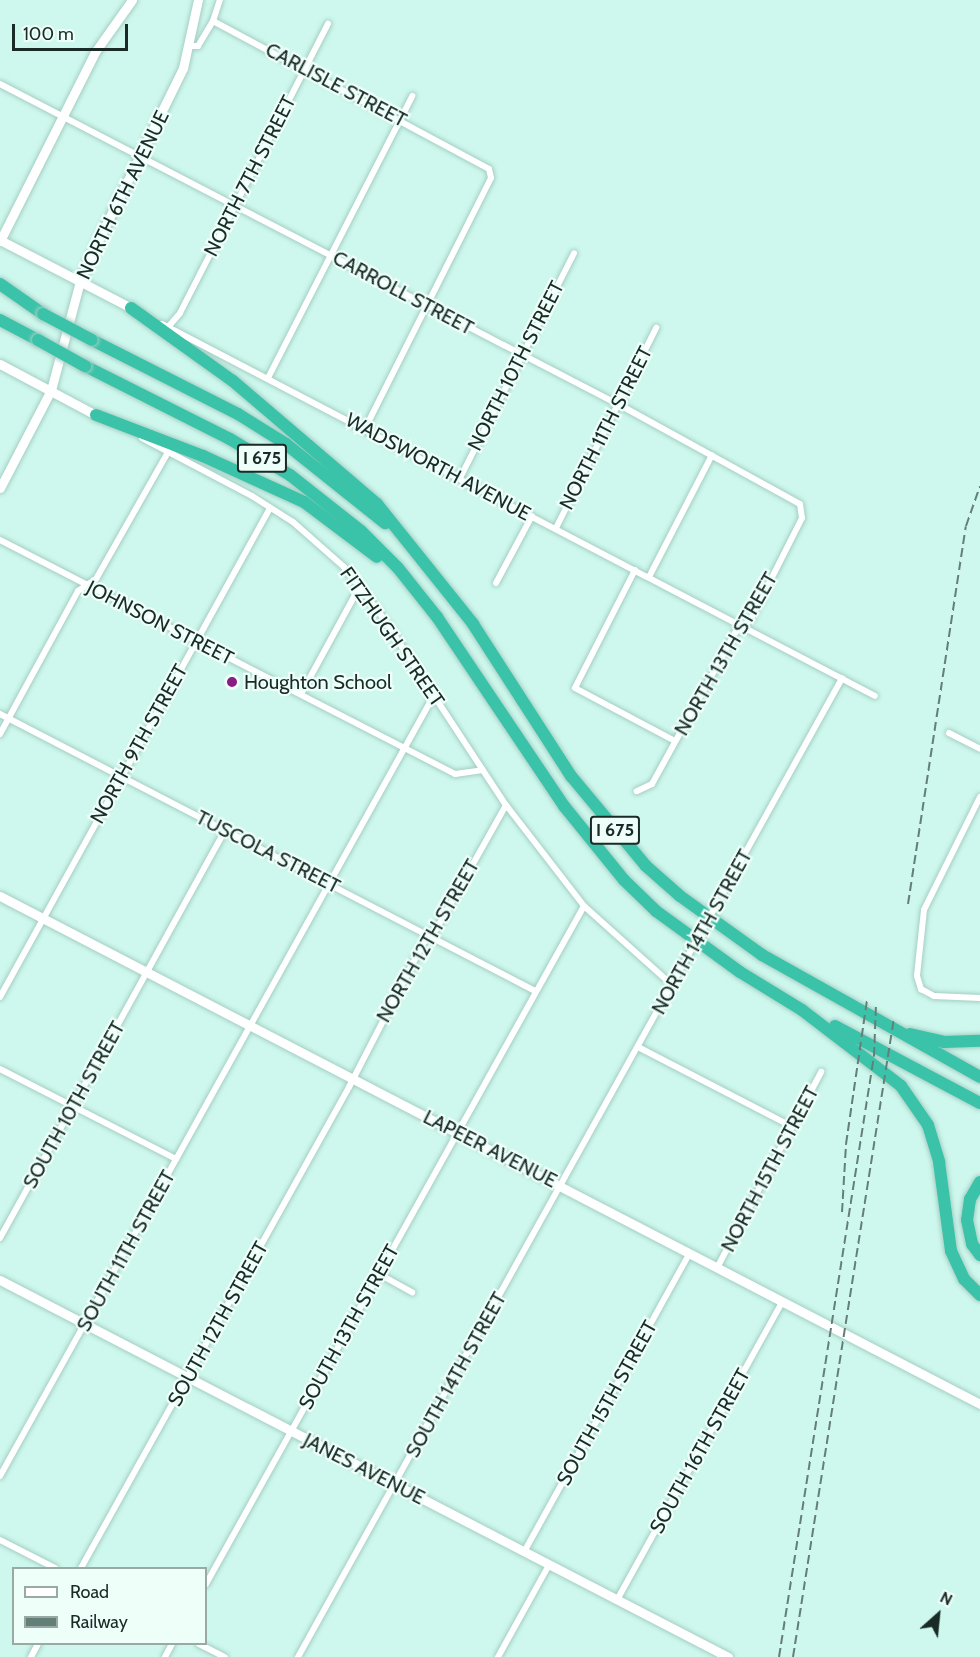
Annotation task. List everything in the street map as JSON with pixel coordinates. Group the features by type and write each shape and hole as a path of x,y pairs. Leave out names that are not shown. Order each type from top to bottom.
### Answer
{"highway":[{"name":"I 675","path":"1,289 92,340 238,414 286,444 374,512 414,550 473,624 571,776 646,866 680,896 762,955 980,1077"},
{"path":"131,308 233,381 341,471 377,504 414,550"},
{"name":"I 675","path":"0,320 230,439 290,475 361,531 412,586 458,646 594,846 656,911 740,972 802,1010 980,1103"},
{"path":"0,327 35,339"},
{"path":"96,414 203,456 304,502 412,586"},
{"path":"802,1010 893,1080 916,1105 935,1143 954,1258 964,1279 980,1295"},
{"path":"893,1030 944,1042 980,1041"},
{"path":"980,1182 970,1199 967,1220 972,1244 980,1256"}],"street":[{"name":"NORTH 6TH AVENUE","path":"0,488 51,390 80,281 171,96 190,46 198,0"},
{"path":"190,46 198,46 213,21 220,0"},
{"path":"0,240 101,42 128,2"},
{"name":"CARLISLE STREET","path":"213,21 400,118 489,170 490,178 425,305"},
{"name":"NORTH 7TH STREET","path":"168,327 180,313 328,24"},
{"name":"CARROLL STREET","path":"0,84 618,405 712,455 802,508"},
{"path":"268,378 412,96"},
{"name":"WADSWORTH AVENUE","path":"0,240 650,577 874,696"},
{"name":"NORTH 10TH STREET","path":"460,478 574,253"},
{"path":"364,429 425,305"},
{"name":"NORTH 11TH STREET","path":"556,528 656,328"},
{"name":"FITZHUGH STREET","path":"0,364 270,508 321,544 360,586 506,805 584,906 672,984"},
{"path":"0,734 78,591 96,579 168,452"},
{"path":"650,577 712,455"},
{"name":"NORTH 9TH STREET","path":"0,997 270,508"},
{"name":"NORTH 13TH STREET","path":"637,791 652,784 735,633 744,627 802,518 802,508"},
{"name":"NORTH 11TH STREET","path":"496,583 532,516"},
{"name":"JOHNSON STREET","path":"0,540 455,774 483,770"},
{"path":"635,570 575,688 675,741"},
{"path":"301,694 360,586"},
{"name":"NORTH 14TH STREET","path":"561,1186 842,678"},
{"path":"251,1025 434,695"},
{"name":"TUSCOLA STREET","path":"0,714 535,991"},
{"path":"949,733 980,749"},
{"path":"980,797 924,910 917,976 921,989 934,996 980,998"},
{"name":"NORTH 12TH STREET","path":"351,1077 506,805"},
{"path":"148,972 225,830"},
{"name":"LAPEER AVENUE","path":"0,896 980,1404"},
{"path":"457,1133 584,906"},
{"name":"SOUTH 10TH STREET","path":"0,1238 148,972"},
{"name":"SOUTH 11TH STREET","path":"0,1476 251,1025"},
{"path":"638,1047 793,1127"},
{"path":"0,1070 176,1159"},
{"name":"NORTH 15TH STREET","path":"717,1266 821,1072"},
{"name":"SOUTH 12TH STREET","path":"82,1567 189,1378 351,1077"},
{"name":"SOUTH 13TH STREET","path":"207,1582 457,1133"},
{"name":"SOUTH 14TH STREET","path":"298,1657 561,1186"},
{"name":"SOUTH 15TH STREET","path":"524,1552 690,1253"},
{"path":"379,1274 412,1292"},
{"name":"JANES AVENUE","path":"0,1280 728,1657"},
{"name":"SOUTH 16TH STREET","path":"617,1600 783,1301"},
{"path":"0,1540 52,1567"},
{"path":"498,1657 549,1565"},
{"path":"201,1645 225,1657"}],"railway":[{"path":"908,904 966,526 980,486"},
{"path":"842,1212 846,1144 867,1000"},
{"path":"779,1657 874,1056 876,1005"},
{"path":"793,1657 894,1018"}],"place":[{"name":"Houghton School","path":"232,682"}]}
